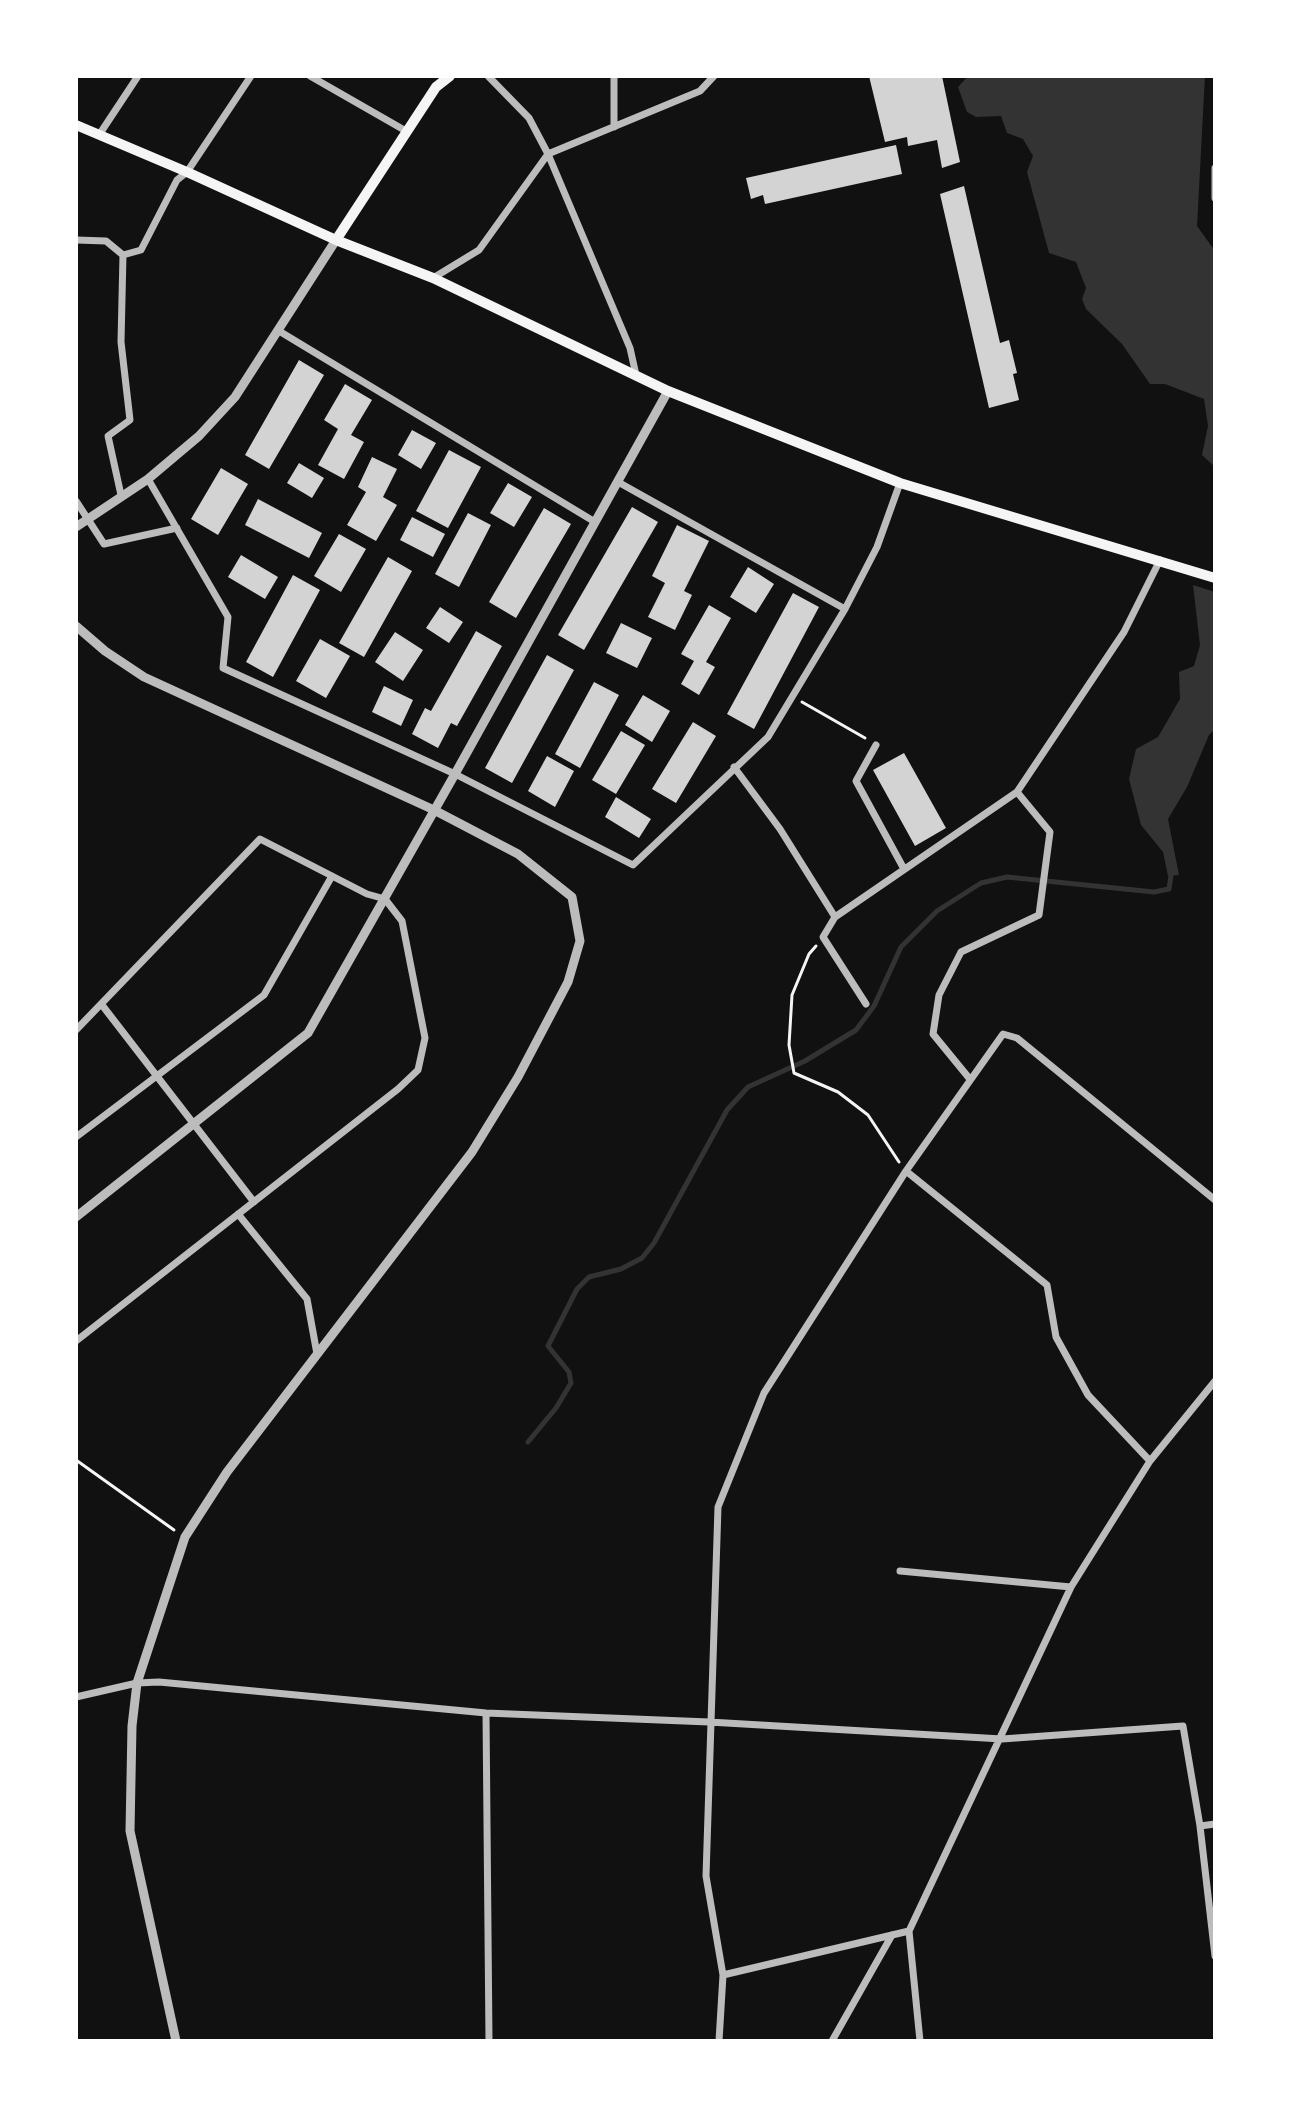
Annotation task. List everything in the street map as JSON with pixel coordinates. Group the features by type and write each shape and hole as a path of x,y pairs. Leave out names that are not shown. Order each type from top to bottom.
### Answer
{"main road":[{"path":"336,240 436,87 450,76"},
{"path":"76,125 336,240 433,278 668,391 900,483 1215,578"}],"street":[{"path":"99,135 138,76"},
{"path":"123,255 141,250 177,180 187,172 251,76"},
{"path":"310,76 406,131"},
{"path":"488,76 529,118 548,154 630,348 636,375"},
{"path":"614,76 614,127"},
{"path":"433,278 479,250 548,154 700,91 714,76"},
{"path":"1215,168 1215,198"},
{"path":"76,240 106,241 123,255"},
{"path":"76,527 148,479 199,436 235,397 336,240"},
{"path":"121,495 108,436 130,420 121,342 123,255"},
{"path":"279,331 595,522"},
{"path":"76,1217 308,1033 668,391"},
{"path":"148,479 228,617 223,668 455,774 633,865 768,737 845,609 877,547 900,483"},
{"path":"618,482 845,609"},
{"path":"76,501 104,544 177,528"},
{"path":"866,1004 823,937 835,917 1017,792 1124,632 1160,560"},
{"path":"76,626 105,651 144,677 434,810 518,854 572,897 580,941 568,982 518,1077 472,1152 227,1472 185,1537 137,1683 132,1726 130,1831 176,2041"},
{"path":"876,745 856,781 904,869"},
{"path":"734,767 780,829 835,917"},
{"path":"969,1078 933,1034 939,995 961,952 1039,915 1050,832 1017,792"},
{"path":"76,1030 260,839 367,894 385,899 402,921 425,1038 418,1070 76,1341"},
{"path":"76,1137 264,995 332,876"},
{"path":"102,1005 254,1202"},
{"path":"719,2041 723,1975 706,1876 718,1507 764,1393 906,1171 1003,1034 1017,1038 1215,1200"},
{"path":"906,1171 1047,1285 1056,1337 1088,1395 1150,1461"},
{"path":"238,1214 307,1299 317,1354"},
{"path":"920,2041 909,1931 1071,1587 1150,1461 1215,1381"},
{"path":"900,1571 1071,1587"},
{"path":"76,1697 137,1683 159,1682 486,1713 1002,1739 1183,1726 1200,1826 1215,1956"},
{"path":"486,1713 489,2041"},
{"path":"1200,1826 1215,1824"},
{"path":"723,1975 909,1931"},
{"path":"832,2041 892,1935"}],"path":[{"path":"792,696 876,745"},
{"path":"823,937 809,954 792,995 789,1045 794,1073 838,1092 868,1115 906,1171"},
{"path":"76,1460 185,1537"}],"shaded area":[{"path":"968,76 1205,76 1197,226 1215,251 1215,467 1202,455 1208,426 1204,399 1165,384 1150,384 1122,344 1086,309 1082,299 1086,288 1076,262 1049,253 1027,172 1033,156 1023,139 1007,133 1001,116 976,117 967,112 958,87"},
{"path":"1193,585 1215,592 1215,729 1209,735 1187,787 1168,819 1179,875 1168,876 1163,852 1141,825 1129,779 1136,749 1158,737 1180,699 1179,672 1194,666 1200,645"}],"building":[{"path":"869,76 942,76 960,162 942,168 937,140 908,146 907,137 885,142"},
{"path":"896,145 902,174 765,204 763,195 751,199 746,178"},
{"path":"964,186 1000,343 1009,340 1017,373 1013,374 1019,400 989,408 940,194"},
{"path":"299,360 324,375 269,469 245,455"},
{"path":"345,384 372,400 351,435 364,442 344,479 318,465 338,429 324,420"},
{"path":"412,430 436,443 421,469 398,455"},
{"path":"449,450 481,467 448,528 416,511"},
{"path":"372,457 397,469 383,497 397,505 376,541 347,525 366,492 358,487"},
{"path":"299,463 324,478 312,498 287,483"},
{"path":"221,468 248,484 218,535 191,519"},
{"path":"508,483 532,497 514,527 490,513"},
{"path":"258,499 322,533 309,558 245,525"},
{"path":"632,507 658,522 584,650 558,635"},
{"path":"544,508 571,524 516,618 489,602"},
{"path":"468,513 491,525 459,587 435,574"},
{"path":"412,517 445,534 433,557 400,540"},
{"path":"677,525 709,541 684,591 692,595 675,630 648,617 665,583 652,576"},
{"path":"339,534 366,549 341,592 314,576"},
{"path":"241,555 278,577 265,599 228,577"},
{"path":"388,557 412,571 364,657 339,643"},
{"path":"748,567 774,584 756,613 730,597"},
{"path":"293,575 320,590 273,677 246,662"},
{"path":"793,593 819,607 754,729 727,714"},
{"path":"709,605 731,618 706,662 715,667 699,695 681,684 694,661 681,654"},
{"path":"440,607 463,622 449,643 426,628"},
{"path":"621,623 652,638 637,668 606,653"},
{"path":"476,631 502,646 457,726 451,723 438,748 412,734 425,708 431,711"},
{"path":"395,632 423,650 403,681 375,662"},
{"path":"320,639 350,656 326,698 296,681"},
{"path":"547,655 574,670 512,783 485,768"},
{"path":"594,682 619,695 580,768 555,754"},
{"path":"384,686 413,700 401,726 372,712"},
{"path":"643,695 670,711 652,742 625,725"},
{"path":"693,722 716,736 676,803 652,789"},
{"path":"621,731 645,745 616,794 592,780"},
{"path":"904,753 946,828 915,846 873,770"},
{"path":"547,756 574,771 555,807 528,791"},
{"path":"616,797 651,819 639,838 605,817"}],"waterway":[{"path":"528,1442 556,1408 571,1383 569,1372 548,1346 577,1289 589,1277 621,1269 642,1258 654,1243 727,1110 748,1087 805,1061 856,1030 874,1006 901,947 937,911 981,883 1007,877 1154,892 1169,889 1172,869"}]}
